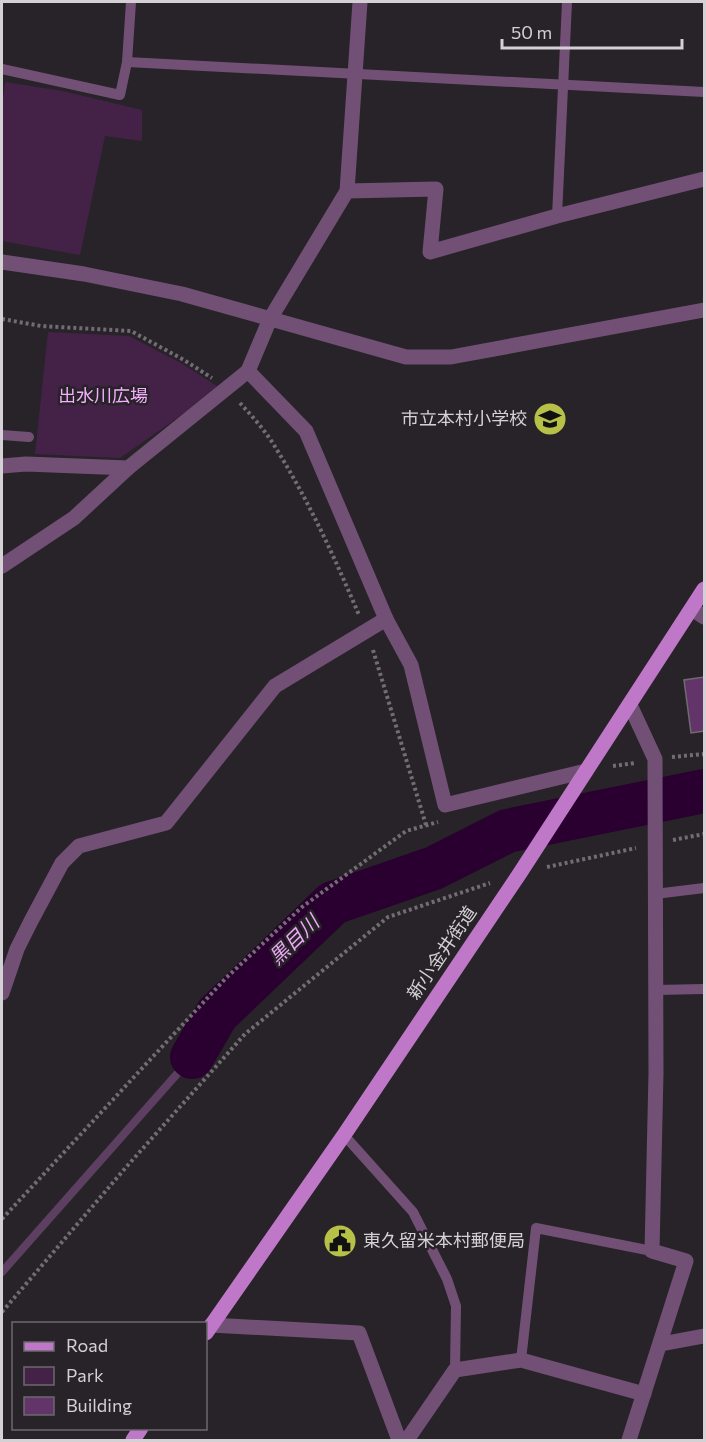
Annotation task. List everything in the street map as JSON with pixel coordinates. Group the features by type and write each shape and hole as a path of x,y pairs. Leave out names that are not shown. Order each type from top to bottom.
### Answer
{"main road":[{"name":"新小金井街道","path":"208,1329 344,1135 630,705 698,613 705,589"}],"street":[{"path":"2,566 74,518 128,468 248,371 270,319 347,191 360,2"},
{"path":"347,191 436,189 429,252 557,216 705,179"},
{"path":"2,262 84,274 182,294 406,357 450,357 705,310"},
{"path":"248,371 306,431 386,619 411,664 445,805 586,771"},
{"path":"2,466 26,464 128,468"},
{"path":"2,993 17,949 31,921 63,863 79,846 165,823 275,686 386,619"},
{"path":"629,1440 686,1261 652,1251 656,990 655,759 630,705"},
{"path":"208,1329 358,1334 399,1440"},
{"path":"661,1344 705,1336"},
{"path":"407,1440 455,1370 521,1360 644,1394"}],"lane":[{"path":"2,69 120,95 128,62 130,2"},
{"path":"557,216 567,2"},
{"path":"128,62 705,92"},
{"path":"2,435 29,437"},
{"path":"655,894 705,888"},
{"path":"656,990 705,989"},
{"path":"344,1135 413,1212 447,1279 456,1306 455,1370"},
{"path":"521,1360 536,1228 652,1251"}],"path":[{"path":"2,320 41,326 131,331 184,360 228,388 271,440 303,496 340,570 383,683 426,825"},
{"path":"2,1219 226,978 302,907 406,831 448,820"},
{"path":"2,1312 120,1173 246,1034 388,917 520,873 654,838 705,834"}],"green space":[{"path":"5,82 63,91 142,110 142,141 105,136 80,255 2,241 2,109"},
{"name":"出水川広場","path":"48,332 129,336 181,363 220,388 120,458 35,454"}],"building":[{"path":"704,677 704,731 691,733 684,680"}],"waterway":[{"name":"黒目川","path":"192,1057 217,1014 333,903 434,868 507,831 704,791"},
{"name":"黒目川","path":"2,1272 192,1057"}],"place":[{"name":"市立本村小学校","path":"550,419"},
{"name":"東久留米本村郵便局","path":"340,1241"}]}
